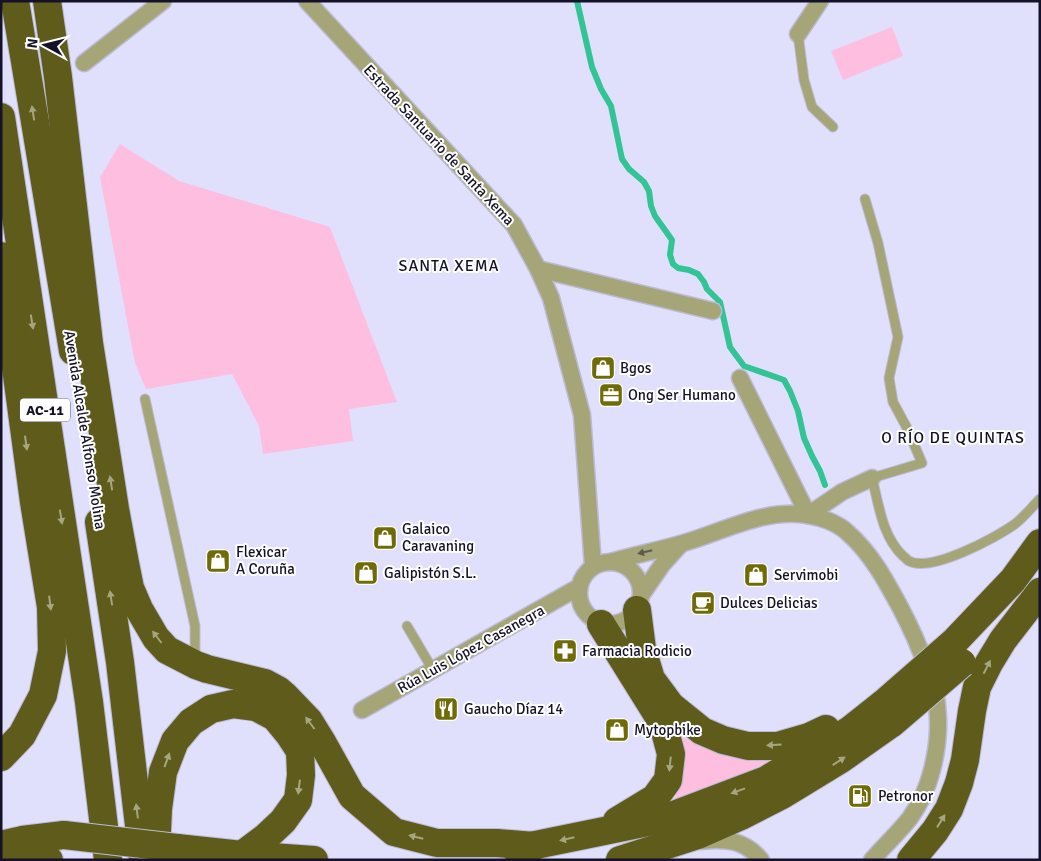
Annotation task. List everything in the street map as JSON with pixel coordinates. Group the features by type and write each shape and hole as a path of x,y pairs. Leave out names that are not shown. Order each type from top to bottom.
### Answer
{"highway":[{"name":"Avenida Alcalde Alfonso Molina","path":"15,1 76,368 120,662 143,860"},
{"path":"42,1 76,368"},
{"path":"48,1 89,343 115,509 130,588 139,609 156,638 167,650 207,670 264,683 285,696 310,721 352,796 394,832 437,843 498,843 534,846"},
{"name":"AC-11","path":"1,117 89,702 108,860"},
{"path":"10,178 11,272 15,360"},
{"path":"1,256 34,502 51,607 52,651 43,695 22,735 1,757"},
{"path":"426,860 490,854 663,819 766,780 850,730 885,706 955,646 1013,580 1040,543"},
{"path":"955,646 1000,624 1040,574"},
{"path":"911,860 936,831 949,809 959,784 965,760 977,687 1003,640 1040,592"},
{"path":"639,602 642,649 651,679 671,706 702,731 723,740 748,746 778,746 809,738 845,720 885,706"},
{"path":"599,832 655,798 668,780 671,754 659,717 601,624"},
{"path":"89,702 92,860"},
{"path":"166,854 158,809 163,772 174,741 191,722 211,709 233,704 256,707 275,717 300,750 301,775 298,800 283,822 242,855"},
{"path":"620,860 698,835 782,795 841,759 885,706"},
{"path":"1,828 64,835 166,854 242,855 314,860"},
{"path":"1,845 22,840 64,835"},
{"path":"1,849 50,860"}],"street":[{"path":"84,63 163,1"},
{"name":"Estrada Santuario de Santa Xema","path":"307,1 514,225 538,269 551,298 582,415 593,566"},
{"path":"798,34 820,1"},
{"path":"538,269 713,311"},
{"path":"740,378 808,515"},
{"path":"808,515 842,492 872,478"},
{"path":"610,562 681,544 743,522 777,514 794,513 822,518 848,532 860,545 884,577 921,651 934,688 939,718 932,771 923,796 910,817 872,860"},
{"path":"579,587 581,606 593,620 601,624 622,623 630,618 662,566 681,544"},
{"path":"593,566 610,562 620,563 629,568 636,575 640,584 639,602"},
{"name":"Rúa Luis López Casanegra","path":"362,710 579,587 582,579 593,566"},
{"path":"639,860 698,842 717,839 732,841 747,847 757,854 761,860"}],"lane":[{"path":"798,34 804,80 812,107 833,127"},
{"path":"865,199 878,243 898,337 889,378 893,402 922,463 872,478 886,531 896,549 910,562 926,564 950,557 974,548 1016,523 1040,499"},
{"path":"145,400 195,626 196,665"},
{"path":"407,626 433,670"}],"shaded area":[{"path":"892,27 903,56 843,80 831,51"},
{"path":"120,144 179,181 330,227 397,402 349,409 353,441 263,454 259,426 232,374 146,389 135,363 100,177"},
{"path":"680,736 705,748 736,757 772,760 731,779 674,800 682,779 685,758"}],"waterway":[{"path":"577,1 592,67 601,89 611,106 622,159 629,169 644,182 649,191 651,206 655,216 672,240 670,255 673,264 678,268 698,274 707,289 720,302 730,347 744,366 784,380 798,411 804,438 825,485"}],"place":[{"name":"Bgos","path":"603,368"},
{"name":"Ong Ser Humano","path":"611,395"},
{"name":"Galaico Caravaning","path":"385,538"},
{"name":"Flexicar A Coruña","path":"218,561"},
{"name":"Galipistón S.L.","path":"366,573"},
{"name":"Servimobi","path":"756,575"},
{"name":"Dulces Delicias","path":"703,603"},
{"name":"Farmacia Rodicio","path":"565,651"},
{"name":"Gaucho Díaz 14","path":"446,709"},
{"name":"Mytopbike","path":"617,730"},
{"name":"Petronor","path":"860,796"}],"district":[{"name":"SANTA XEMA","path":"449,266"},
{"name":"O RÍO DE QUINTAS","path":"953,438"}]}
